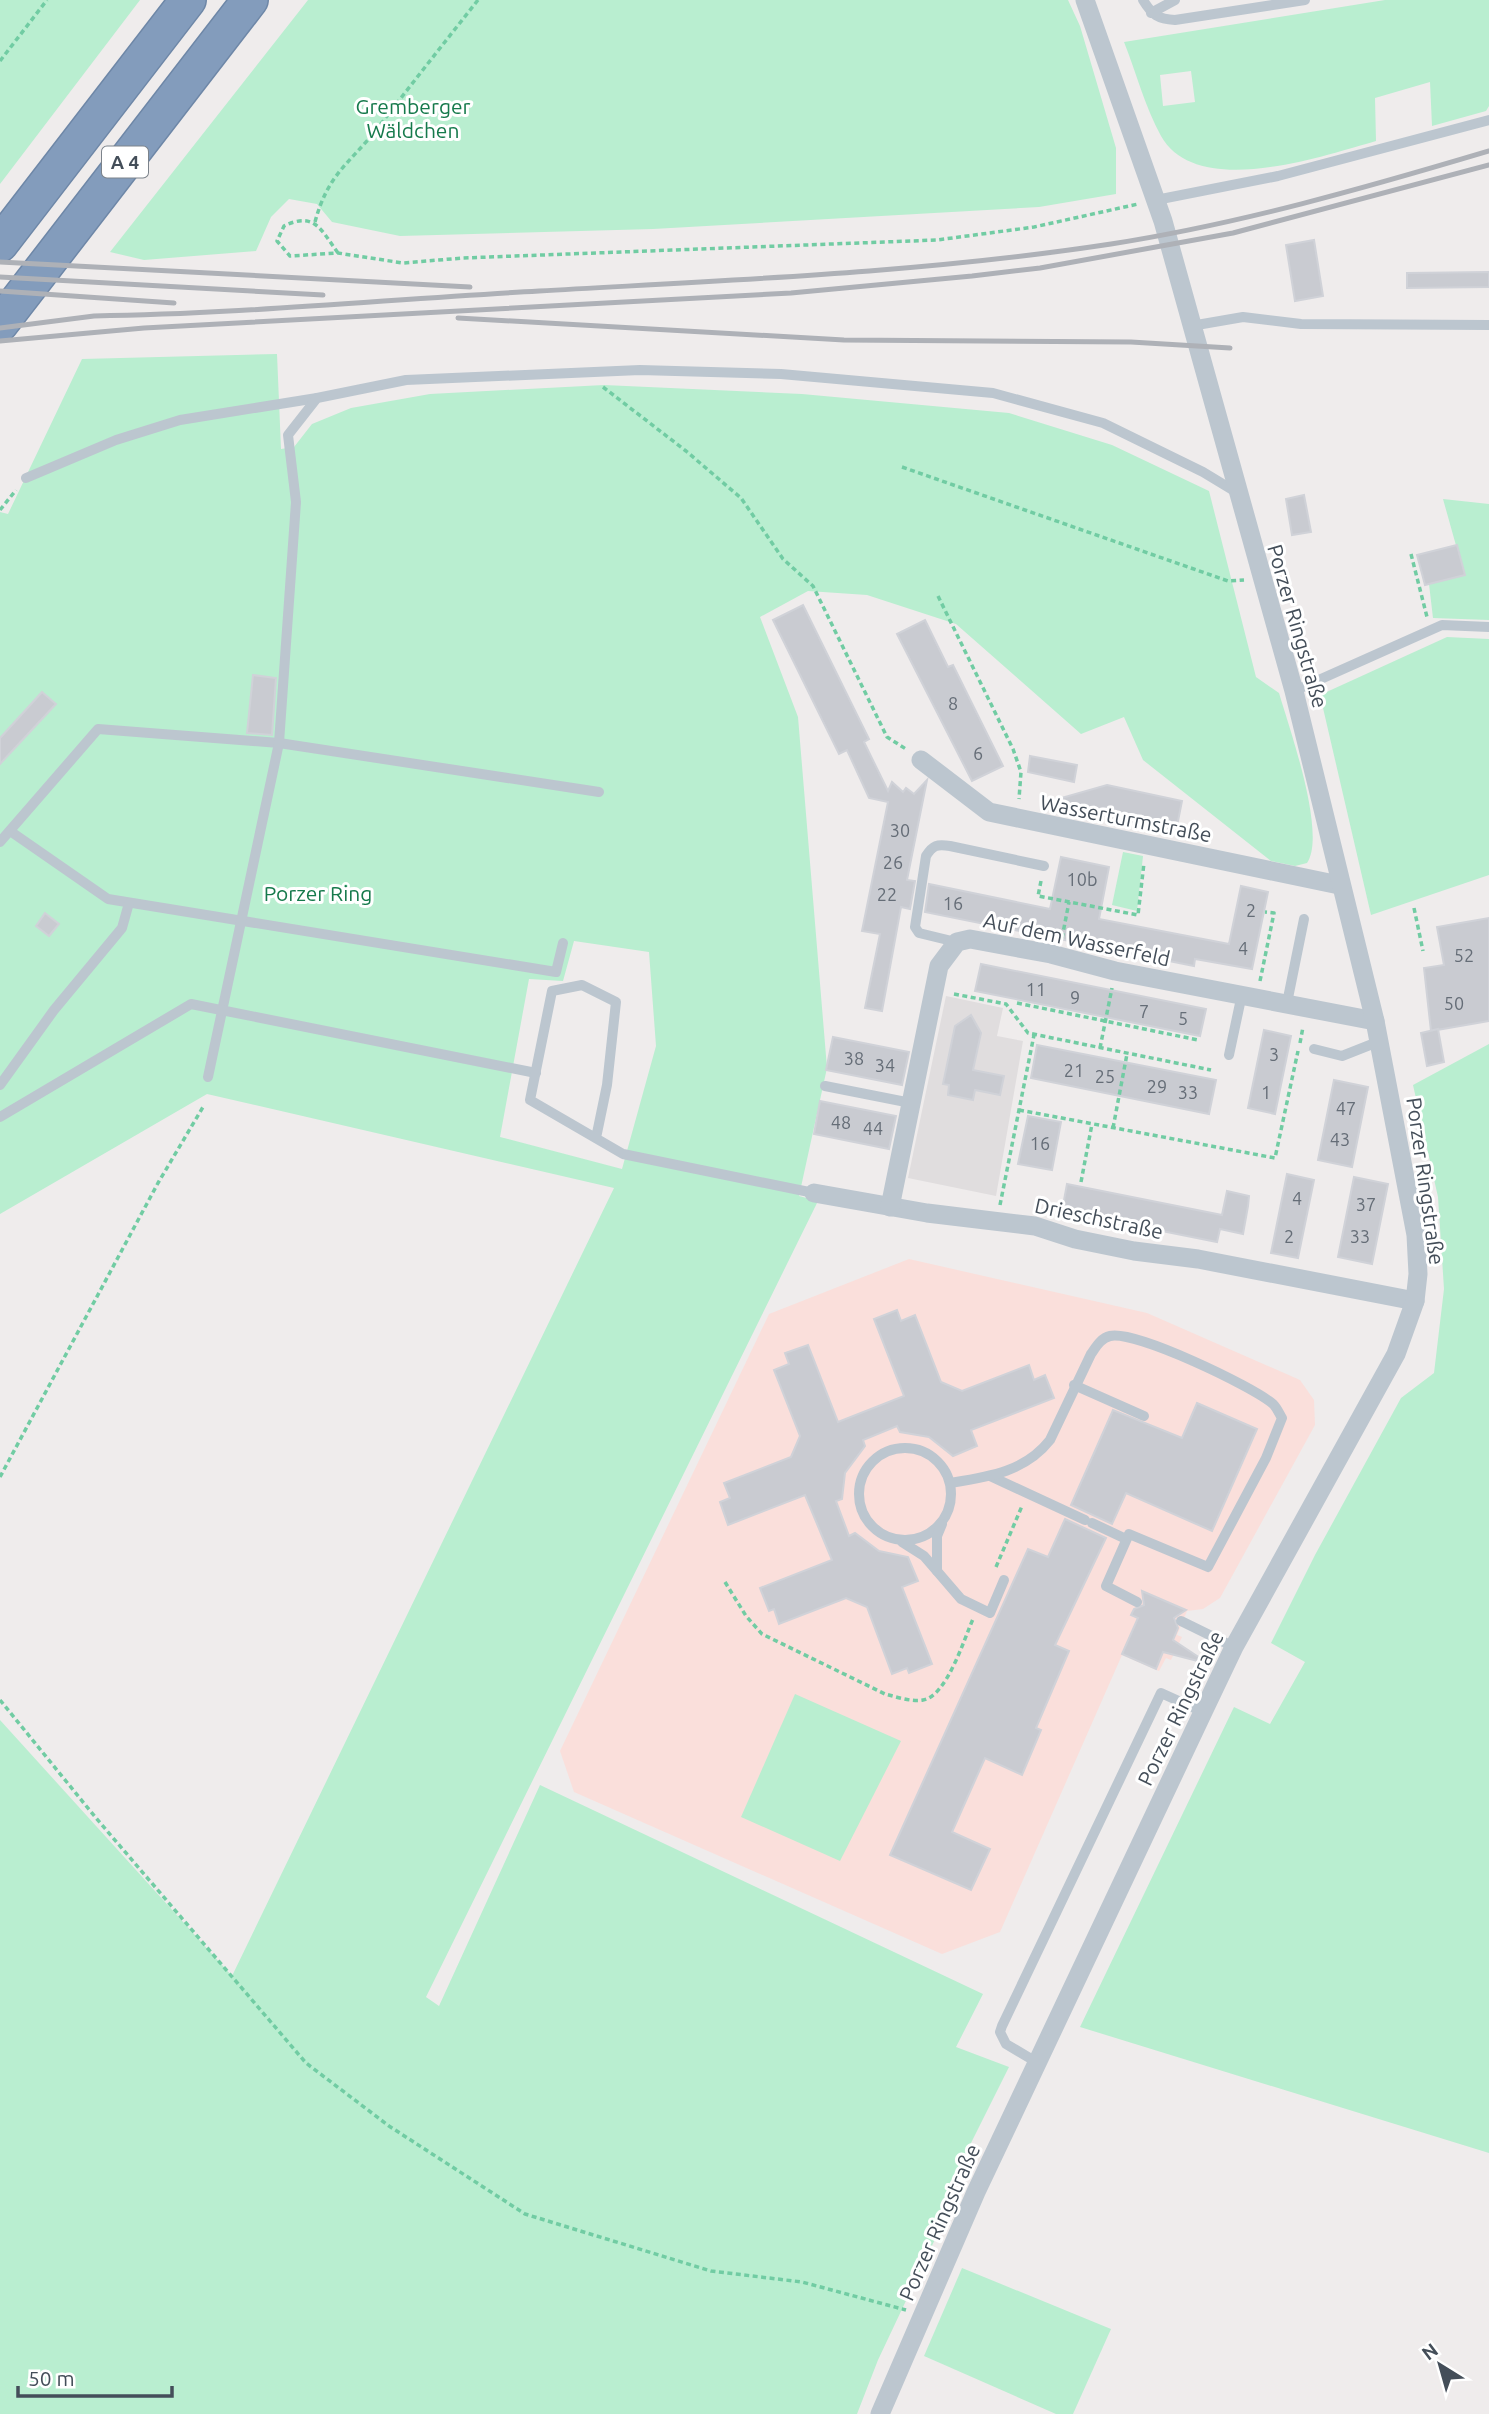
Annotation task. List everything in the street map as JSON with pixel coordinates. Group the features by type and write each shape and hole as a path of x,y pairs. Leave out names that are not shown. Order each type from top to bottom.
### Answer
{"highway":[{"name":"A 4","path":"0,244 188,0"},
{"name":"A 4","path":"0,324 250,0"}],"street":[{"name":"Porzer Ringstraße","path":"880,2414 976,2192 1234,1647 1396,1354 1415,1301 1418,1275 1416,1236 1380,1041 1339,885 1294,691 1236,493 1156,200 1085,0"},
{"name":"Wasserturmstraße","path":"921,760 989,812 1339,885"},
{"name":"Auf dem Wasserfeld","path":"890,1207 939,966 957,942 970,939 1058,956 1115,971 1375,1021"},
{"name":"Drieschstraße","path":"814,1193 890,1207 1035,1226 1075,1239 1133,1251 1198,1259 1415,1301"}],"lane":[{"path":"1143,0 1151,13 1161,19 1175,20 1304,0"},
{"path":"1151,13 1175,0"},
{"path":"1156,200 1278,176 1489,120"},
{"path":"1191,326 1243,317 1301,324 1489,325"},
{"path":"26,478 116,440 180,420 317,398 406,380 640,370 781,374 993,393 1103,423 1203,472 1236,493"},
{"path":"208,1077 279,743 296,502 288,435 317,398"},
{"path":"1294,691 1442,625 1489,627"},
{"path":"0,842 98,729 279,743 599,792"},
{"path":"10,831 108,899 556,972 563,943"},
{"path":"957,942 919,933 915,927 926,856 932,848 939,844 1044,866"},
{"path":"0,1085 54,1010 122,928 129,903"},
{"path":"1287,1003 1304,919"},
{"path":"596,1138 607,1085 616,1002 582,985 552,991 530,1100 623,1154 814,1193"},
{"path":"1229,1055 1250,995"},
{"path":"0,1117 191,1004 536,1073"},
{"path":"1314,1049 1342,1056 1380,1041"},
{"path":"825,1086 911,1103"},
{"path":"950,1483 1017,1468 1040,1452 1050,1440 1074,1385 1100,1342 1110,1336 1125,1336 1238,1382 1275,1406 1282,1418 1266,1458 1208,1567 1129,1534 1106,1586 1137,1602"},
{"path":"1074,1385 1144,1416"},
{"path":"937,1572 937,1536 952,1495 944,1469 934,1458 920,1450 905,1448 877,1458 867,1469 859,1499 863,1513 872,1526 923,1556 950,1590 990,1613 1004,1580"},
{"path":"990,1476 1126,1539"},
{"path":"898,1540 925,1536 945,1518"},
{"path":"1181,1621 1234,1647"},
{"path":"1038,2063 1002,2038 1000,2032 1008,2014 1161,1693 1203,1712"}],"path":[{"path":"0,61 47,0"},
{"path":"314,223 322,196 339,168 362,147 478,0"},
{"path":"338,253 314,223 296,220 284,226 277,241 282,250 290,256 338,253 402,263 463,258 937,240 1034,227 1156,200"},
{"path":"584,373 686,451 741,498 783,559 813,586 887,737 921,760"},
{"path":"902,467 1228,582 1261,579"},
{"path":"0,510 26,478"},
{"path":"1412,554 1431,630"},
{"path":"938,596 1013,749 1021,772 1018,820"},
{"path":"1044,866 1038,896 1138,915 1143,889 1139,888 1148,846"},
{"path":"1058,956 1069,902"},
{"path":"1414,908 1423,951"},
{"path":"1250,995 1266,952 1273,913 1265,912"},
{"path":"1257,950 1266,952"},
{"path":"1100,1048 1115,971"},
{"path":"934,990 1006,1004 1028,1033 1034,1035 1211,1070"},
{"path":"1017,1003 1198,1040"},
{"path":"1276,1164 1275,1158 1307,1007"},
{"path":"996,1222 1034,1035"},
{"path":"1114,1128 1127,1054"},
{"path":"0,1477 158,1183 203,1107"},
{"path":"1019,1110 1275,1158"},
{"path":"1081,1182 1092,1124"},
{"path":"994,1570 1027,1494"},
{"path":"725,1582 746,1616 762,1634 885,1694 904,1699 923,1700 933,1696 946,1680 978,1607"},
{"path":"0,1700 113,1838 306,2063 388,2126 525,2214 711,2271 802,2282 922,2315"}],"shaded area":[{"path":"946,996 1003,1008 997,1036 1023,1041 996,1196 908,1178"},
{"path":"909,1259 1147,1313 1300,1380 1314,1400 1315,1425 1220,1598 1203,1609 1187,1611 1177,1635 1182,1637 1171,1660 1166,1658 1159,1671 1122,1655 1000,1932 942,1954 574,1792 560,1751 769,1314"}],"green space":[{"path":"0,0 140,0 0,184"},
{"name":"Gremberger Wäldchen","path":"308,0 1068,0 1080,26 1116,148 1116,194 1039,207 653,229 400,236 332,222 317,204 289,199 271,217 256,251 144,260 110,252"},
{"path":"1385,0 1489,0 1489,106 1486,111 1432,126 1430,82 1375,98 1376,141 1325,156 1262,168 1231,170 1202,166 1178,155 1161,136 1124,42","holes":["1191,71 1195,102 1163,106 1160,75"]},
{"name":"Porzer Ring","path":"277,354 281,449 294,447 312,424 351,408 430,394 604,385 802,394 1009,413 1112,445 1209,491 1256,677 1279,693 1298,754 1310,805 1312,829 1312,849 1307,863 1295,866 1271,861 1143,760 1124,717 1081,734 956,624 867,595 808,591 760,617 798,717 827,1068 799,1196 818,1201 426,1997 439,2006 540,1785 983,1994 956,2047 1009,2067 945,2195 954,2199 878,2360 857,2414 0,2414 0,1720 232,1976 614,1188 207,1094 0,1214 0,512 8,514 82,359","holes":["574,941 649,952 656,1046 622,1169 500,1137 529,979 563,981"]},
{"path":"1443,499 1489,504 1489,620 1433,618 1429,584 1464,574"},
{"path":"1447,637 1489,639 1489,875 1371,915 1320,695"},
{"path":"1123,852 1143,856 1137,911 1112,905"},
{"path":"1489,1044 1489,2153 1080,2027 1234,1707 1270,1724 1305,1662 1271,1643 1315,1555 1401,1398 1434,1373 1444,1289 1438,1197 1413,1085"},
{"path":"795,1694 901,1741 840,1861 741,1817"},
{"path":"962,2268 1111,2329 1073,2414 1056,2414 924,2356"}],"building":[{"path":"1314,240 1323,296 1295,301 1286,245"},
{"path":"1489,272 1489,287 1407,288 1407,273"},
{"path":"1304,495 1311,532 1292,535 1286,499"},
{"path":"1457,545 1465,575 1425,585 1417,555"},
{"path":"803,605 869,739 864,742 888,791 892,782 903,792 906,788 914,794 927,780 907,880 915,881 910,909 901,907 882,1011 865,1008 880,934 862,931 888,802 869,798 847,750 839,754 773,620"},
{"path":"925,620 948,667 953,665 1003,766 972,781 897,634"},
{"path":"253,675 276,678 272,735 247,733"},
{"path":"42,692 56,704 0,764 0,738"},
{"path":"1030,756 1077,765 1074,782 1028,772"},
{"path":"1107,785 1182,801 1176,831 1044,803"},
{"path":"1061,857 1109,867 1099,919 1229,944 1241,886 1268,892 1252,969 1195,959 1194,966 925,912 929,884 1050,909"},
{"path":"45,913 59,924 49,936 36,926"},
{"path":"1489,918 1489,1021 1431,1031 1424,968 1444,965 1437,927"},
{"path":"981,964 1206,1009 1200,1036 975,991"},
{"path":"971,1015 981,1033 973,1070 1004,1076 1000,1095 975,1090 973,1100 948,1095 949,1085 943,1084 955,1026"},
{"path":"1438,1029 1444,1062 1427,1066 1421,1033"},
{"path":"1264,1030 1291,1036 1275,1114 1248,1108"},
{"path":"833,1037 909,1052 902,1085 826,1070"},
{"path":"1037,1045 1216,1080 1209,1114 1031,1078"},
{"path":"1334,1080 1368,1087 1352,1167 1318,1160"},
{"path":"820,1101 896,1116 889,1149 814,1134"},
{"path":"1028,1116 1061,1122 1052,1170 1018,1164"},
{"path":"1287,1174 1314,1180 1298,1258 1271,1253"},
{"path":"1354,1177 1388,1184 1372,1264 1338,1257"},
{"path":"1067,1184 1222,1215 1227,1191 1249,1196 1243,1234 1220,1229 1217,1242 1062,1211"},
{"path":"897,1310 901,1321 915,1315 941,1382 962,1391 1029,1365 1034,1380 1045,1375 1054,1398 971,1430 977,1446 953,1456 929,1437 900,1432 897,1426 863,1440 865,1446 845,1473 842,1499 836,1501 849,1536 855,1533 879,1551 908,1557 918,1581 902,1587 932,1664 909,1673 907,1668 892,1674 867,1607 846,1598 779,1624 774,1609 769,1611 760,1588 832,1560 805,1495 728,1525 720,1502 730,1498 724,1483 791,1457 800,1436 774,1370 789,1364 785,1353 808,1345 838,1422 904,1396 874,1319"},
{"path":"1197,1403 1257,1429 1212,1531 1126,1493 1112,1524 1071,1505 1113,1410 1182,1438"},
{"path":"1065,1519 1106,1538 1055,1645 1069,1651 1036,1728 1041,1730 1022,1775 985,1758 952,1832 990,1849 971,1890 890,1855 1028,1549 1048,1557"},
{"path":"1142,1591 1186,1610 1174,1618 1178,1628 1173,1640 1200,1658 1198,1661 1163,1652 1156,1669 1122,1654 1138,1618 1131,1615 1134,1609 1144,1605"}],"railway":[{"path":"0,328 94,316 261,309 825,274 1040,254 1159,236 1254,216 1489,151"},
{"path":"0,341 144,328 791,293 1040,268 1233,233 1489,165"},
{"path":"0,262 470,287"},
{"path":"0,277 323,295"},
{"path":"0,291 174,303"},
{"path":"458,318 844,340 1131,342 1230,348"}]}
